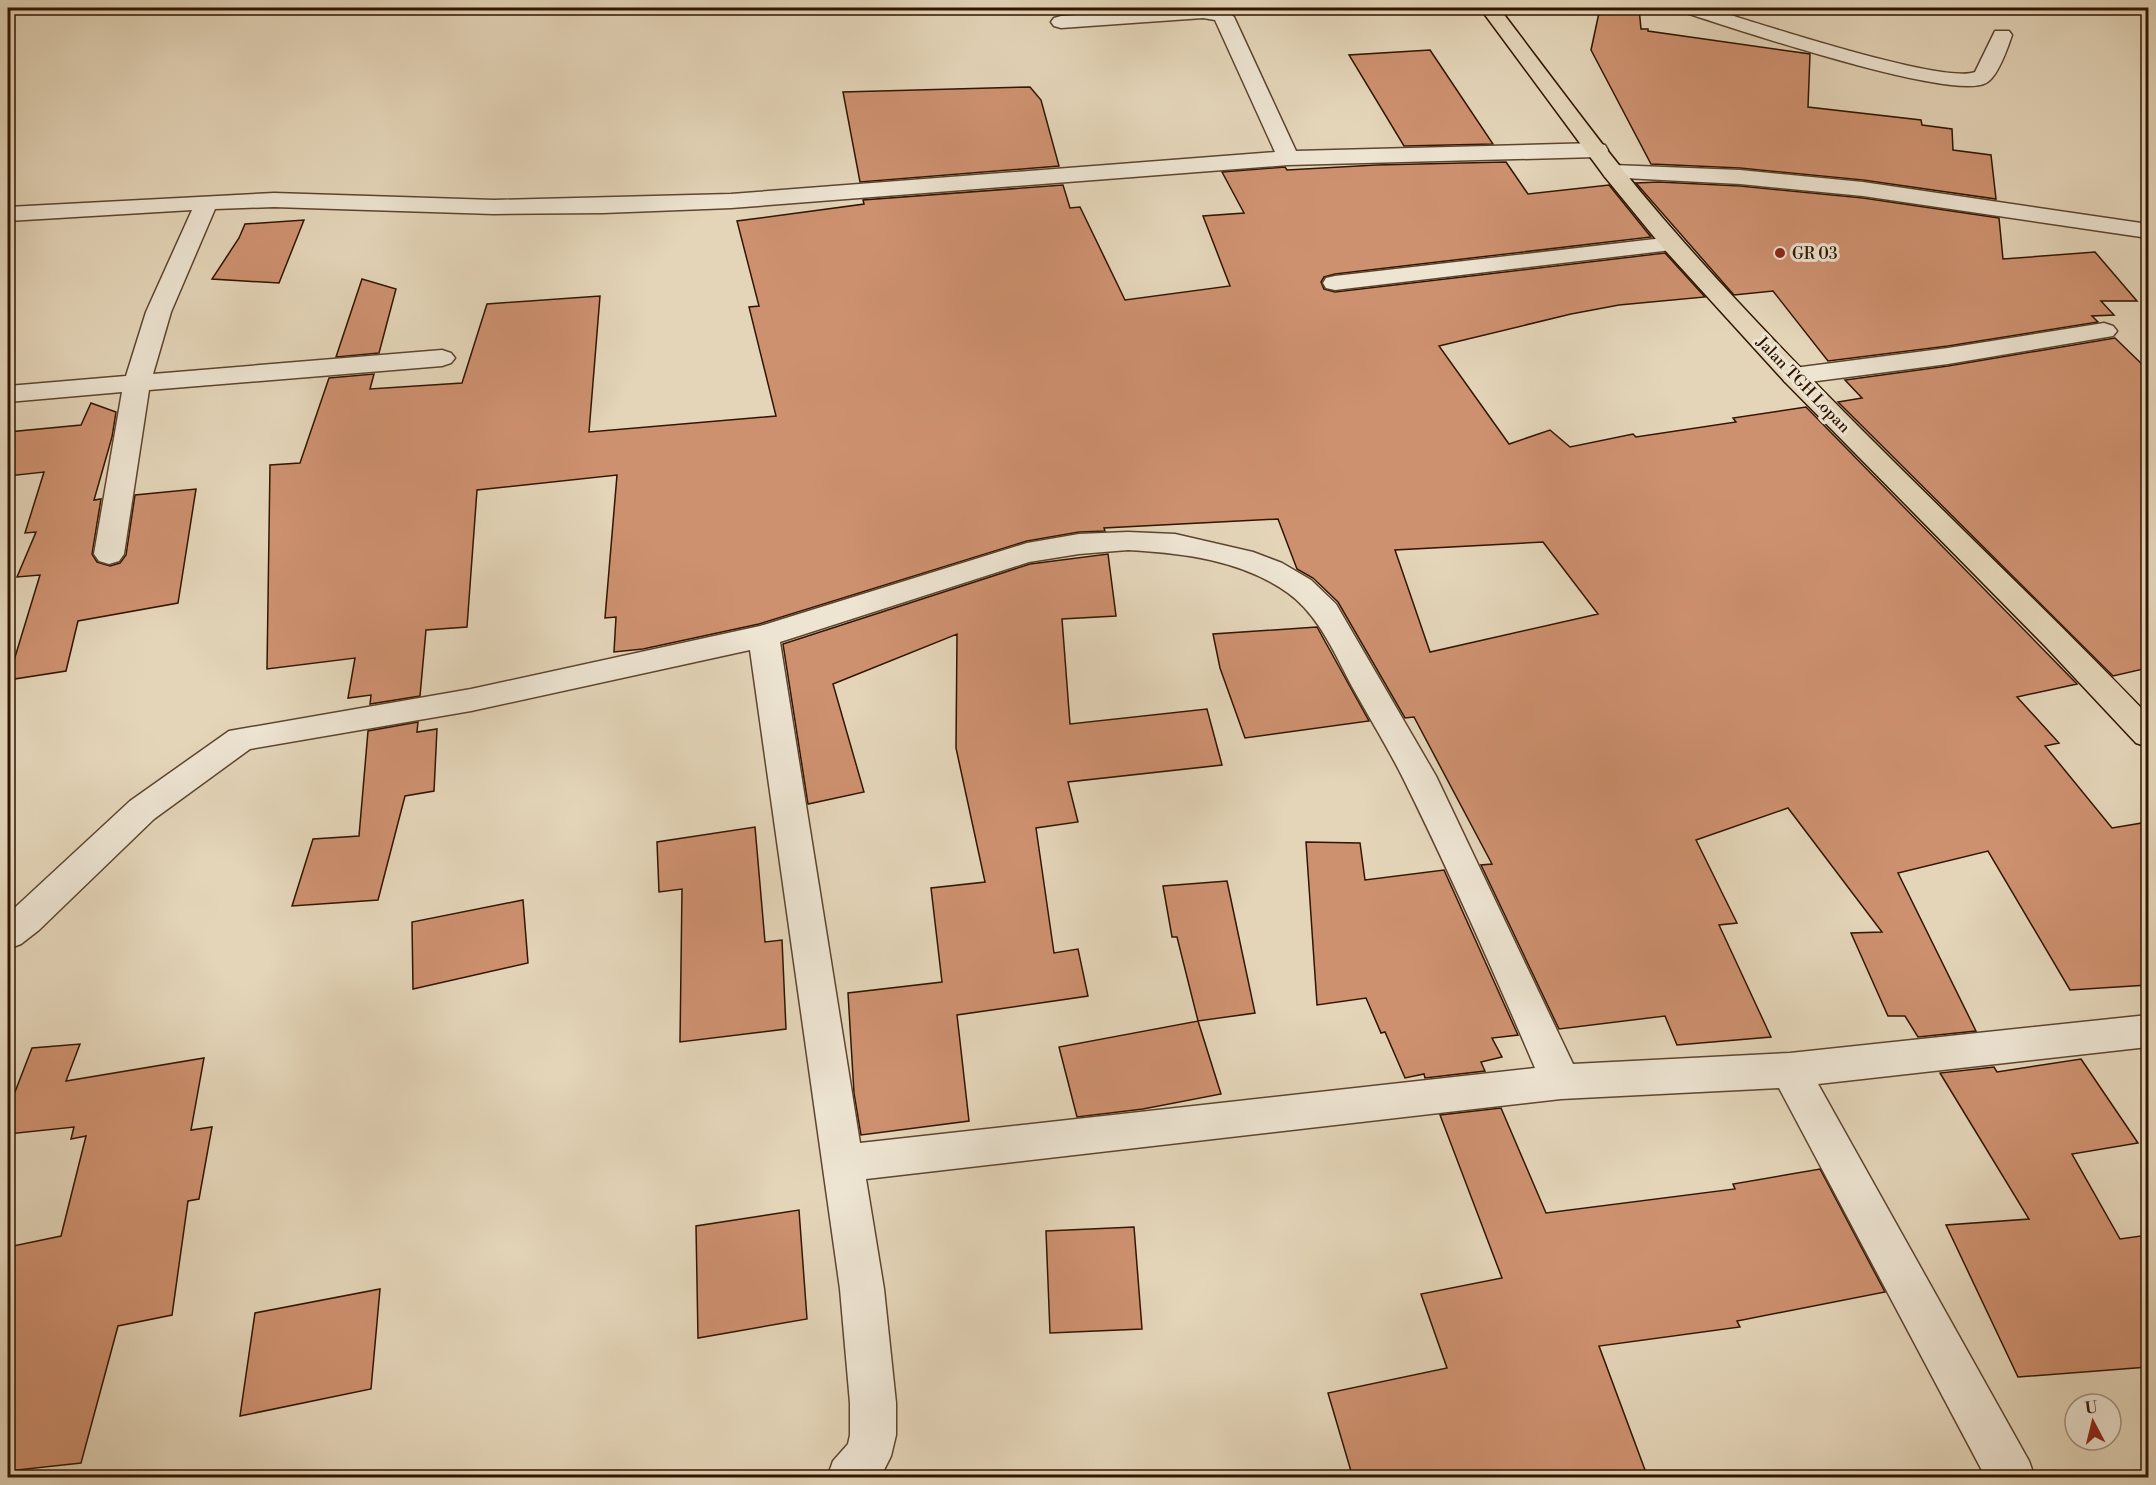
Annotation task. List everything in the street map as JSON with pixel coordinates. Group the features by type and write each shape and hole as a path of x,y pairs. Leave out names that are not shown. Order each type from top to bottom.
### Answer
{"highway":[{"name":"Jalan TGH Lopan","path":"1489,8 1613,172 1672,244 1794,376 2040,622 2148,735"}],"street":[{"path":"1690,8 1852,56 1953,81 1973,81 1983,76 1999,47 2002,35"},
{"path":"1061,21 1203,12 1221,15 1227,21 1288,158"},
{"path":"8,214 274,200 494,207 731,201 1288,158 1597,150"},
{"path":"1613,172 1740,177 1863,189 2148,231"},
{"path":"109,554 137,382 152,331 180,259 207,202"},
{"path":"1335,283 1672,244"},
{"path":"1794,376 1948,356 2104,331"},
{"path":"8,394 442,358"},
{"path":"8,934 26,920 142,810 241,739 471,700 764,636 1027,553 1079,544 1128,541 1175,543 1243,559 1271,570 1300,586 1325,611 1419,776 1515,978 1561,1082"},
{"path":"764,636 862,1289 873,1419 872,1446 868,1456 850,1478"},
{"path":"844,1163 1561,1082 1790,1070 2148,1031"},
{"path":"1790,1070 2012,1478"}],"building":[{"path":"1600,8 1639,8 1641,29 1648,29 1648,31 1810,54 1808,107 1921,120 1922,125 1952,129 1953,150 1991,155 1996,199 1863,180 1740,168 1651,164 1591,50"},
{"path":"1430,50 1493,144 1404,146 1349,55"},
{"path":"1030,87 1041,100 1059,166 860,182 843,92"},
{"path":"1506,162 1528,194 1609,185 1651,237 1335,274 1324,277 1321,282 1324,289 1335,292 1665,253 1705,297 1619,305 1571,314 1439,346 1509,444 1550,430 1570,447 1633,434 1636,437 1736,422 1733,418 1806,407 2077,684 2017,697 2059,743 2045,746 2112,828 2148,822 2148,985 2070,990 1988,851 1898,873 1976,1031 1918,1037 1905,1016 1888,1016 1851,933 1882,932 1788,808 1696,840 1737,923 1719,925 1771,1037 1677,1045 1665,1016 1559,1029 1481,865 1492,864 1414,717 1405,718 1338,602 1313,578 1297,569 1278,519 1104,528 1105,531 1079,532 1027,541 759,624 643,649 614,652 616,617 605,618 617,475 477,490 467,627 426,630 420,696 370,704 371,695 348,698 355,658 267,669 270,465 300,463 329,378 374,374 370,389 462,383 487,304 600,296 589,432 776,416 749,307 759,306 737,221 864,204 863,200 1063,185 1070,208 1080,207 1125,300 1230,286 1203,216 1244,213 1222,172 1285,167 1287,170","holes":["1543,542 1598,614 1430,652 1395,550"]},
{"path":"1636,183 1740,186 1863,198 1999,218 2003,259 2095,252 2137,301 2101,301 2114,315 2092,316 2098,322 1948,346 1828,361 1773,291 1734,295"},
{"path":"304,220 279,283 212,279 239,238 245,224"},
{"path":"362,279 396,289 379,353 336,357"},
{"path":"2115,338 2148,370 2148,668 2113,676 1838,402 1862,398 1845,380 1948,366"},
{"path":"91,403 116,412 112,437 94,500 101,499 92,554 97,562 110,566 120,563 126,555 135,495 196,489 178,603 78,621 66,671 8,680 40,575 17,577 36,532 25,533 44,472 8,476 8,432 81,425"},
{"path":"1108,554 1116,616 1062,619 1070,724 1207,709 1222,765 1068,782 1078,822 1036,828 1054,953 1078,949 1088,996 957,1015 969,1121 861,1135 854,1093 848,993 942,982 931,888 985,882 956,748 957,634 833,684 864,792 808,804 783,644 1030,564"},
{"path":"1317,627 1369,721 1245,738 1220,668 1213,634"},
{"path":"418,722 417,732 437,729 434,791 405,796 378,900 292,906 313,839 359,836 368,731"},
{"path":"755,827 765,942 782,940 786,1029 680,1042 682,889 659,892 657,842"},
{"path":"1306,842 1360,843 1365,880 1444,870 1518,1035 1492,1038 1502,1057 1481,1062 1485,1071 1425,1078 1424,1074 1405,1078 1385,1032 1381,1033 1366,998 1317,1005"},
{"path":"1227,881 1255,1013 1198,1021 1177,937 1172,937 1163,886"},
{"path":"523,900 528,963 413,989 412,922"},
{"path":"1198,1021 1221,1094 1143,1109 1077,1117 1059,1047"},
{"path":"80,1044 66,1081 204,1058 191,1130 212,1127 199,1199 188,1201 172,1315 118,1326 81,1463 8,1471 8,1247 61,1236 86,1136 71,1139 74,1127 8,1134 8,1110 32,1048"},
{"path":"2081,1059 2138,1143 2072,1154 2120,1239 2148,1235 2148,1367 2018,1377 1946,1225 2029,1219 1940,1073 1994,1067 1997,1072"},
{"path":"1501,1108 1546,1213 1735,1189 1733,1184 1820,1169 1885,1292 1737,1321 1740,1327 1599,1346 1648,1478 1353,1478 1328,1393 1447,1368 1421,1294 1502,1278 1440,1115"},
{"path":"799,1210 807,1319 698,1338 696,1226"},
{"path":"1134,1227 1142,1329 1050,1333 1046,1231"},
{"path":"380,1289 371,1389 240,1416 255,1313"}],"place":[{"name":"GR 03","path":"1780,253"}]}
